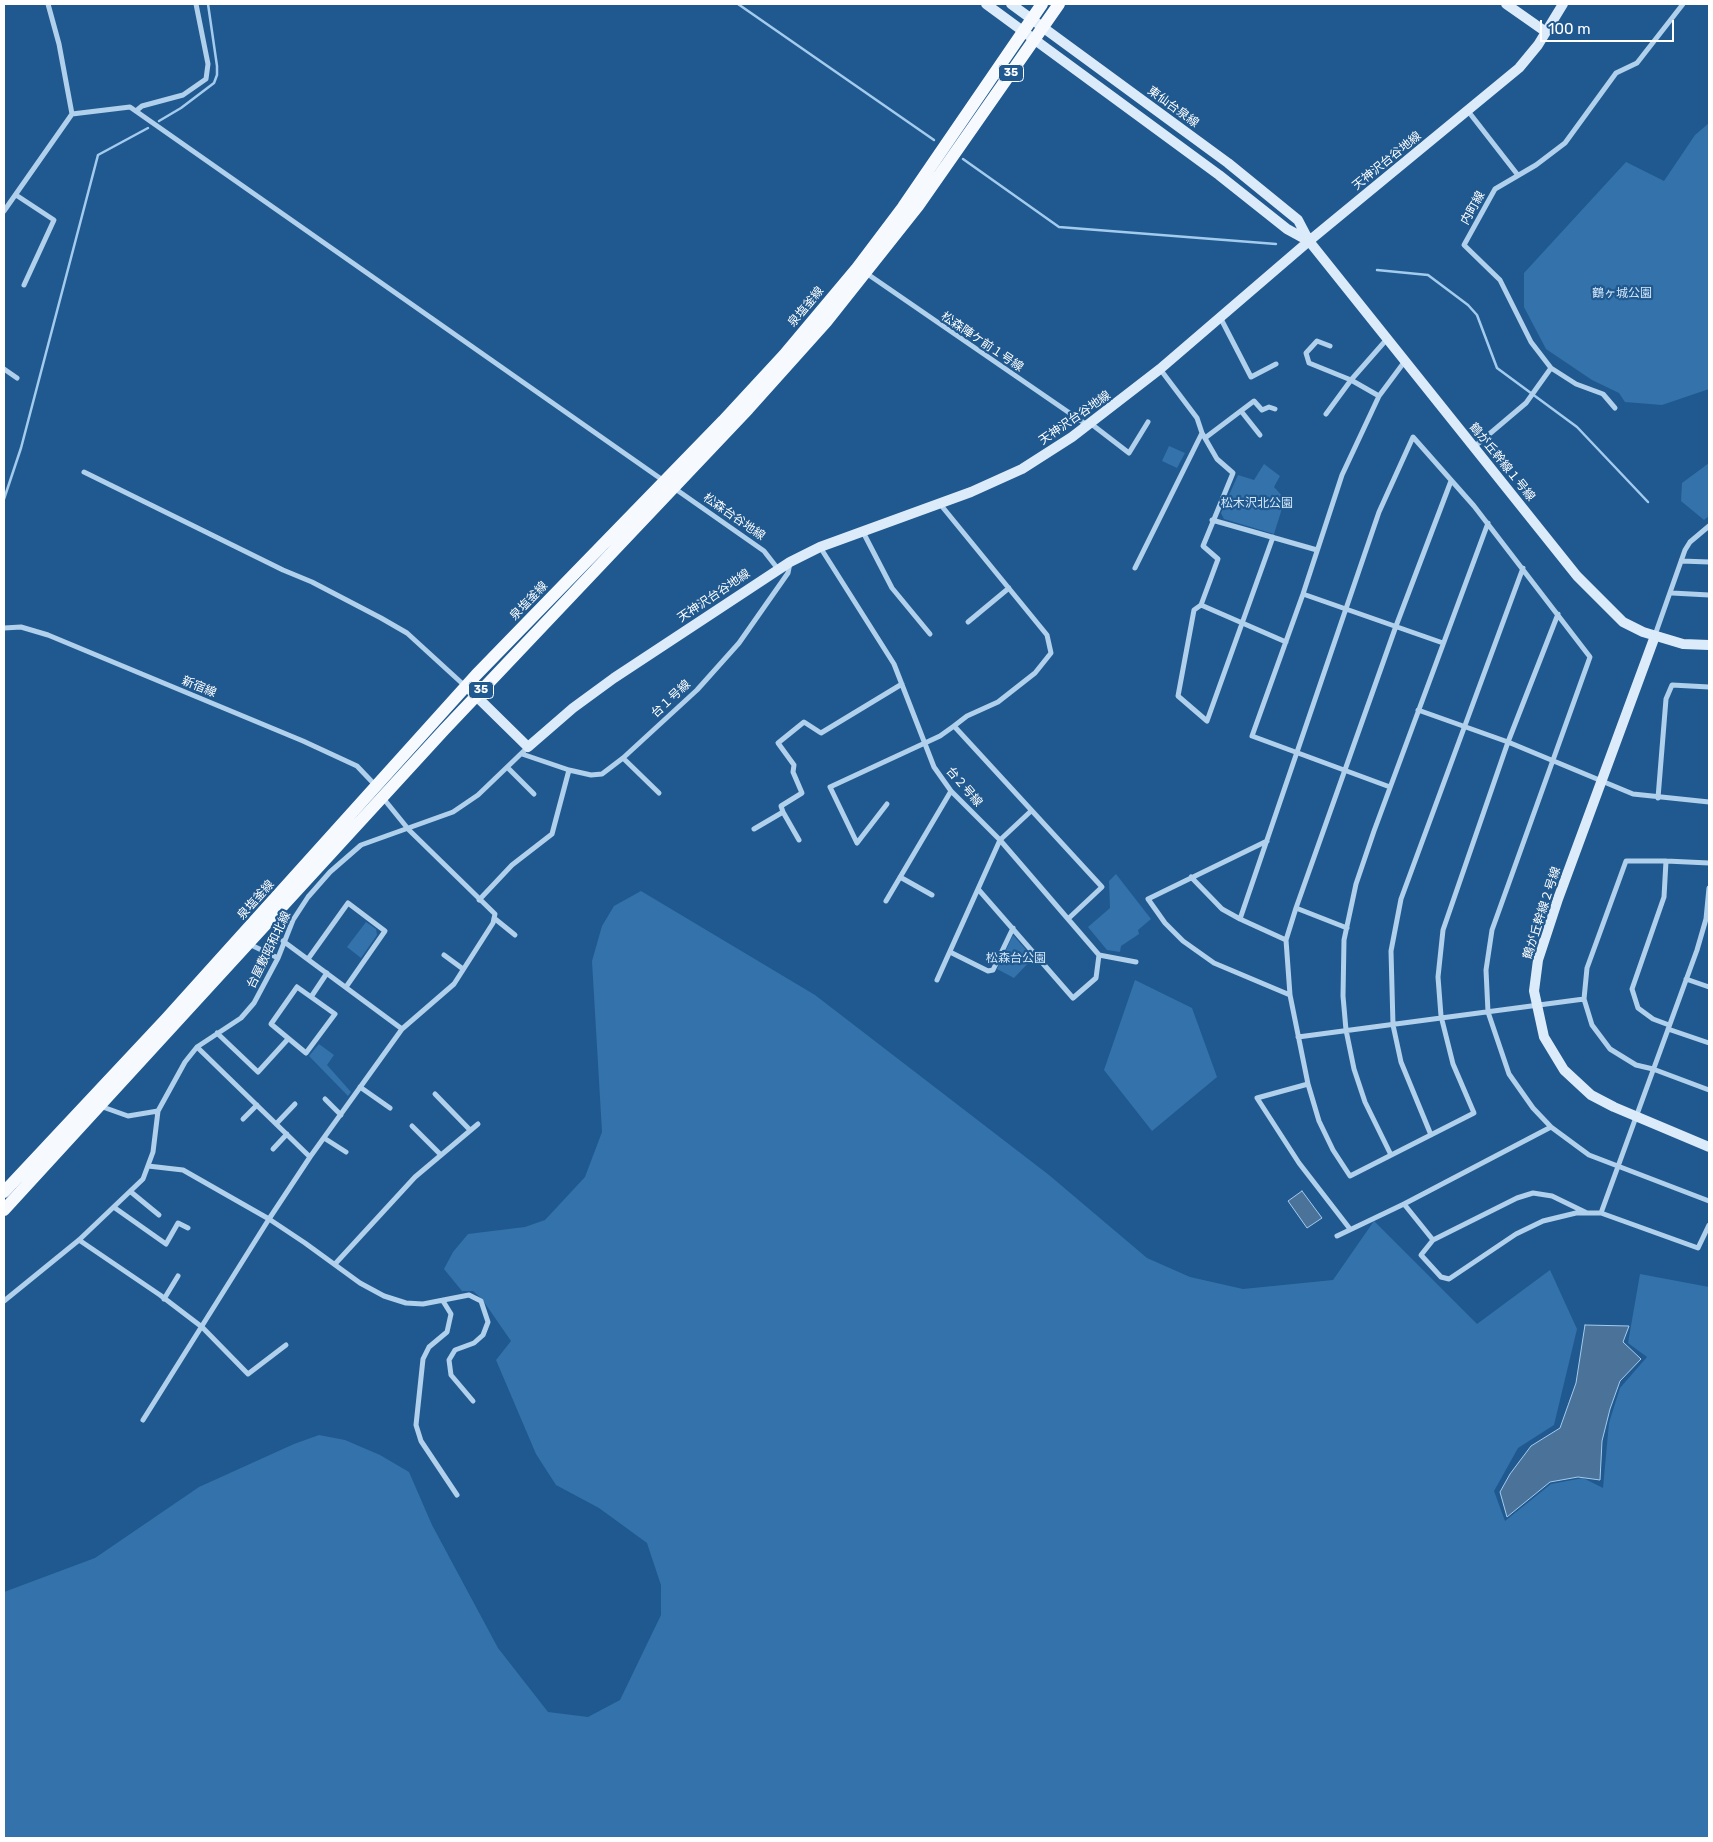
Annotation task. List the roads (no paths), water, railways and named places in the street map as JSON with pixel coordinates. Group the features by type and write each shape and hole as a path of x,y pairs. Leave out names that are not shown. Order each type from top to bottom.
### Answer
{"main road":[{"name":"泉塩釜線","path":"4,1192 379,792 476,696 784,355 874,247 1042,4"},
{"name":"35","path":"1034,39 1058,4"},
{"name":"泉塩釜線","path":"4,1210 249,944 466,687 669,484 748,409 866,273 949,163 1034,39"}],"street":[{"path":"4,211 72,114 59,44 48,4"},
{"path":"72,114 130,107 136,111 142,106 183,96 206,79 208,64 196,4"},
{"path":"986,4 1219,175 1288,229 1309,241"},
{"name":"東仙台泉線","path":"1011,4 1228,163 1298,220 1309,241"},
{"path":"1506,4 1546,32"},
{"name":"天神沢台谷地線","path":"525,751 586,698 790,562 820,547 940,504 1022,469 1089,424 1160,369 1309,241 1519,68 1538,45 1563,4"},
{"name":"内町線","path":"1616,408 1602,394 1576,384 1551,368 1531,342 1500,280 1464,245 1495,189 1517,174 1536,165 1565,143 1616,73 1637,63 1683,4"},
{"name":"松森台谷地線","path":"136,111 764,551 778,569"},
{"path":"1468,111 1517,174"},
{"path":"16,194 54,220 24,285"},
{"name":"鶴が丘幹線１号線","path":"1309,241 1599,600 1623,622 1655,636 1683,644 1709,645"},
{"name":"松森陣ケ前１号線","path":"866,273 1129,453 1148,422"},
{"path":"1220,317 1251,377 1276,364"},
{"path":"1326,414 1351,380 1387,339"},
{"path":"1330,346 1317,341 1306,353 1309,363 1351,380 1379,396"},
{"path":"1390,787 1252,736 1303,594 1342,475 1379,396 1405,360"},
{"path":"4,368 16,378"},
{"path":"1474,447 1528,400 1551,368"},
{"path":"1160,369 1197,418 1217,459 1233,473 1212,520 1203,546 1218,559 1201,605 1194,610 1178,696 1207,721 1273,537"},
{"path":"1135,568 1204,435 1254,401 1262,410 1269,407 1275,408"},
{"path":"1241,411 1260,435"},
{"path":"1240,920 1348,609 1379,512 1413,437 1488,524 1590,657 1554,762 1492,930 1486,970 1488,1012 1509,1074 1532,1108 1551,1127 1589,1155 1617,1168 1709,1201"},
{"path":"84,472 275,566 312,582 407,633 476,696 525,751"},
{"path":"1452,480 1396,626 1286,940 1290,995 1308,1084 1332,1150 1350,1176 1474,1113 1453,1064 1441,1016 1438,977 1442,930 1508,742 1558,614"},
{"path":"887,804 857,843 830,787 940,736 966,716 998,702 1035,673 1051,653 1047,635 940,504"},
{"path":"1212,520 1317,550"},
{"path":"1390,1155 1365,1102 1346,1030 1343,996 1344,940 1356,884 1418,710 1488,524"},
{"path":"1655,636 1672,593 1681,561 1690,542 1709,526"},
{"path":"863,532 892,588 930,634"},
{"name":"台２号線","path":"820,547 894,664 934,767 951,790 1000,840 1099,955"},
{"path":"1681,561 1709,562"},
{"name":"台１号線","path":"525,751 569,770 591,775 602,774 623,758 697,690 740,643 788,573 790,562"},
{"path":"1431,1135 1401,1062 1393,1025 1391,952 1401,899 1523,568"},
{"path":"968,622 1009,588"},
{"path":"1672,593 1709,594"},
{"path":"1303,594 1443,643"},
{"path":"1201,605 1242,625 1286,642"},
{"name":"新宿線","path":"4,628 27,628 48,635 303,741 357,766 409,830 495,914 494,918 515,935"},
{"name":"鶴が丘幹線２号線","path":"1655,636 1538,960 1534,991 1544,1037 1564,1070 1591,1095 1636,1117 1709,1147"},
{"path":"799,840 781,806 802,793 793,772 794,765 778,743 804,722 821,733 902,684"},
{"path":"1658,798 1666,699 1672,685 1709,687"},
{"path":"1418,710 1508,742 1601,783 1633,794 1709,802"},
{"path":"954,726 1102,887 1069,918"},
{"name":"台屋敷昭和北線","path":"4,1301 79,1240 115,1208 142,1180 153,1152 158,1111 185,1062 197,1047 240,1018 254,1003 278,958 283,941 293,920 308,897 348,854 377,838 409,830 453,812 478,796 525,751"},
{"path":"623,758 659,793"},
{"path":"508,768 534,794"},
{"path":"479,900 512,865 552,834 569,770"},
{"path":"886,901 951,790"},
{"path":"937,980 1000,840 1031,811"},
{"path":"754,829 783,812"},
{"path":"1267,841 1148,899 1165,924 1183,941 1214,963 1290,995"},
{"path":"1666,861 1664,897 1632,988 1638,1008 1653,1019 1709,1043"},
{"path":"1709,862 1626,862 1587,968 1584,999 1592,1025 1610,1049 1636,1065 1653,1069 1709,1090"},
{"path":"900,876 932,895"},
{"path":"1191,877 1222,910 1286,940"},
{"path":"1601,1213 1708,917 1709,888"},
{"path":"978,889 1074,998 1096,978 1099,955 1136,962"},
{"path":"308,959 348,903 385,931 346,987"},
{"path":"1296,908 1347,928"},
{"path":"143,1420 310,1157 402,1029 454,984 493,924 494,918"},
{"path":"950,952 988,970 993,970 1013,928"},
{"path":"283,941 402,1029"},
{"path":"249,944 278,958"},
{"path":"444,955 463,969"},
{"path":"311,997 327,973"},
{"path":"1686,979 1709,988"},
{"path":"297,987 335,1014 306,1053 288,1039 271,1024 297,987"},
{"path":"1298,1037 1393,1025 1441,1016 1488,1012 1584,999"},
{"path":"217,1033 258,1072 288,1039"},
{"path":"197,1047 310,1157"},
{"path":"1308,1084 1257,1098 1299,1163 1350,1229"},
{"path":"360,1087 390,1108"},
{"path":"435,1094 470,1130"},
{"path":"325,1099 341,1115"},
{"path":"276,1124 295,1104"},
{"path":"243,1119 257,1105"},
{"path":"100,1106 128,1116 158,1111"},
{"path":"335,1264 415,1177 478,1124"},
{"path":"412,1126 441,1155"},
{"path":"1337,1236 1404,1204 1551,1127"},
{"path":"273,1149 287,1134"},
{"path":"324,1138 346,1152"},
{"path":"148,1166 183,1170 269,1219 360,1283 384,1296 406,1303 423,1304 469,1295 481,1301 488,1322 483,1335 474,1343 455,1350 449,1360 451,1375 473,1401"},
{"path":"131,1192 159,1215"},
{"path":"1587,1213 1552,1196 1533,1193 1516,1198 1433,1240 1421,1255 1441,1276 1449,1279 1516,1234 1542,1221 1576,1213 1587,1213 1601,1213 1698,1248 1709,1226"},
{"path":"1404,1204 1433,1240"},
{"path":"115,1208 166,1244 178,1223 188,1228"},
{"path":"79,1240 202,1327 248,1374 286,1345"},
{"path":"164,1299 178,1276"},
{"path":"443,1301 451,1314 447,1332 428,1347 423,1359 416,1425 421,1441 457,1495"}],"waterway":[{"path":"159,121 181,108 214,83 217,75 217,66 208,4"},
{"path":"738,4 934,140"},
{"path":"4,499 21,448 98,155 148,128"},
{"path":"963,159 1059,227 1276,244"},
{"path":"1377,270 1428,275 1468,305 1477,315 1497,368 1577,427 1648,502"}],"park label":[{"name":"鶴ヶ城公園","path":"1622,294"},
{"name":"松木沢北公園","path":"1257,504"},
{"name":"松森台公園","path":"1016,959"}]}
